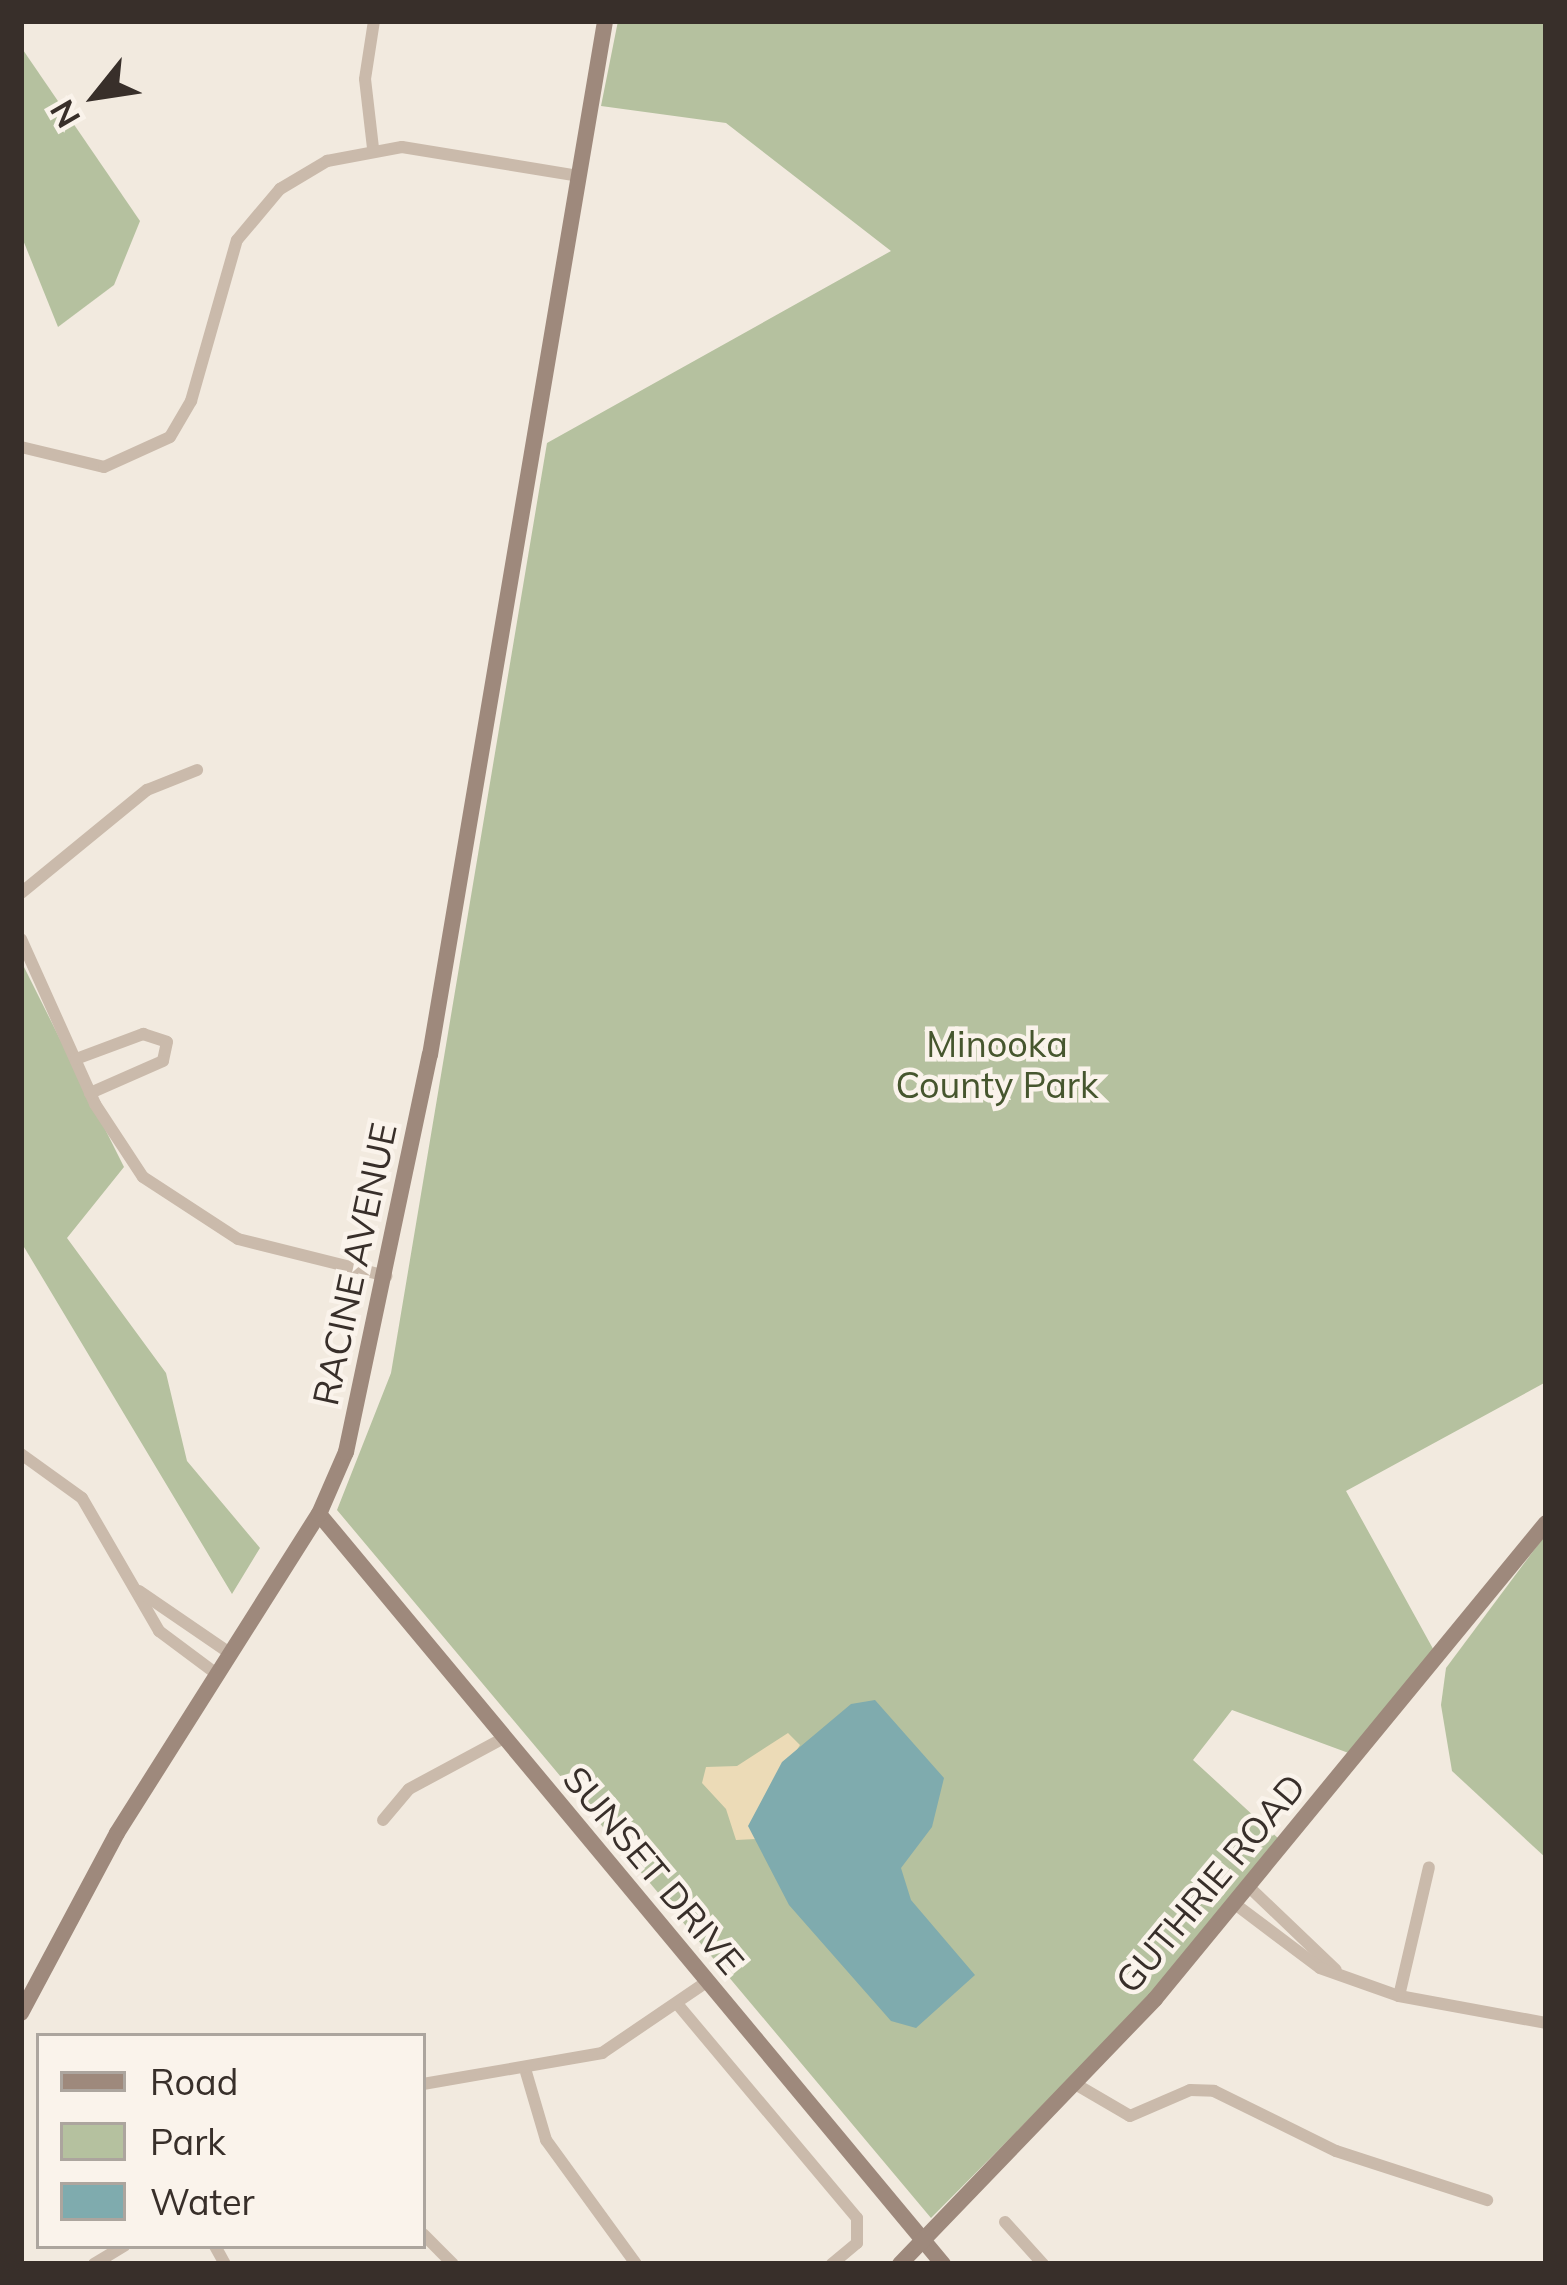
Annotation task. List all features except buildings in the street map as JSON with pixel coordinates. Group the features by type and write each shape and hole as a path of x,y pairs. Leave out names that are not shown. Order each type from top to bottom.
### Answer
{"main road":[{"name":"RACINE AVENUE","path":"21,2013 117,1833 320,1514 351,1433 388,1276 536,450 605,21"},
{"name":"SUNSET DRIVE","path":"320,1514 502,1739 943,2264"},
{"name":"GUTHRIE ROAD","path":"900,2264 927,2244 1078,2085 1416,1690 1546,1523"}],"street":[{"path":"373,148 365,79 374,21"},
{"path":"21,447 104,467 170,437 191,401 221,278 250,218 300,174 373,148 580,176"},
{"path":"21,893 147,790 197,770"},
{"path":"21,939 90,1093 129,1160 188,1213 238,1239 388,1276"},
{"path":"76,1059 143,1034 167,1042 163,1061 90,1093"},
{"path":"21,1454 82,1498 164,1637 218,1675"},
{"path":"139,1592 231,1654"},
{"path":"383,1820 409,1789 502,1739"},
{"path":"1399,1996 1429,1867"},
{"path":"1250,1887 1336,1970"},
{"path":"1235,1904 1311,1965 1399,1996 1546,2023"},
{"path":"1280,1940 1294,1925"},
{"path":"426,2084 526,2072 614,2048 679,2006 705,1983"},
{"path":"679,2006 848,2206 860,2236 832,2264"},
{"path":"526,2072 546,2140 636,2264"},
{"path":"1078,2085 1130,2116 1190,2090 1214,2091 1336,2151 1486,2200"},
{"path":"1005,2222 1043,2264"},
{"path":"426,2237 453,2264"}],"green space":[{"name":"Minooka County Park","path":"618,21 1546,21 1546,1382 1346,1491 1437,1656 1354,1755 1232,1710 1193,1760 1280,1840 1148,1999 931,2218 337,1510 391,1373 547,443 891,251 726,123 601,106"},
{"path":"21,47 140,221 114,285 58,327 21,235"},
{"path":"21,961 124,1167 67,1238 166,1373 187,1461 260,1548 232,1594 21,1242"},
{"path":"1546,1534 1546,1858 1452,1771 1441,1705 1446,1668"}],"sand":[{"path":"788,1733 800,1745 749,1825 756,1839 736,1840 726,1809 702,1783 706,1767 737,1766"}],"water":[{"path":"875,1700 944,1778 932,1827 901,1868 911,1900 975,1975 916,2028 891,2021 789,1905 748,1826 782,1762 851,1704"}]}
